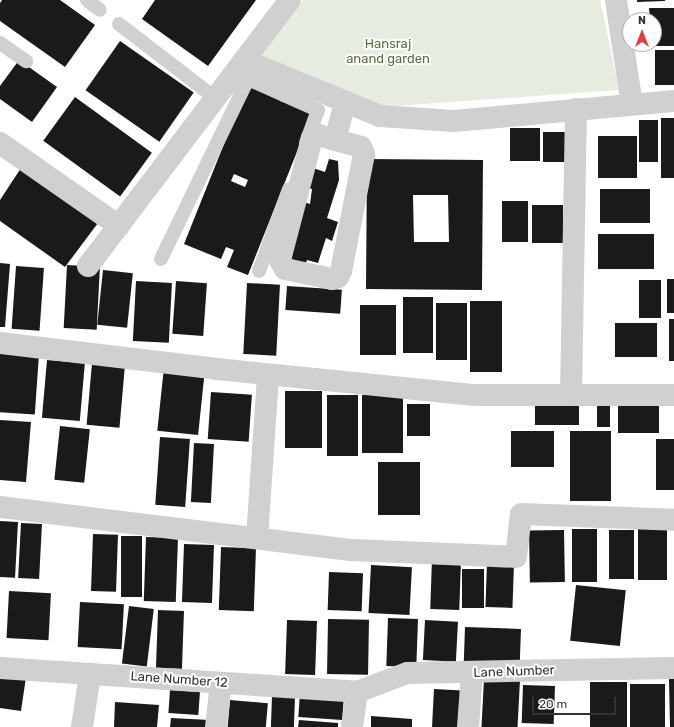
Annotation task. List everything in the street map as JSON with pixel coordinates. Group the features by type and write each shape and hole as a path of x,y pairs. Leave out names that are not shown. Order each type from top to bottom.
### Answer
{"street":[{"path":"88,266 290,0"},
{"path":"616,0 632,104"},
{"path":"244,60 287,87 345,102 380,116 454,121 674,100"},
{"path":"335,140 345,102"},
{"path":"571,395 576,109"},
{"path":"318,135 335,140 361,147 364,154 341,271 338,277 332,279 284,269 280,260 312,138 318,135"},
{"path":"0,143 119,226"},
{"path":"0,343 268,374 475,395 674,395"},
{"path":"257,538 268,374"},
{"path":"0,507 352,550 516,557 521,514 674,520"},
{"name":"Lane Number 12","path":"0,668 357,692"},
{"name":"Lane Number","path":"357,692 407,673 472,673 674,668"},
{"path":"468,727 472,673"},
{"path":"82,727 90,674"},
{"path":"216,727 221,683"},
{"path":"352,727 357,692"}],"lane":[{"path":"87,0 100,10"},
{"path":"119,24 215,98"},
{"path":"0,43 26,61"},
{"path":"162,259 248,80 287,87 318,110 259,271"}],"green space":[{"name":"Hansraj anand garden","path":"303,0 600,0 619,90 381,107 261,56"}],"building":[{"path":"2,0 60,0 95,25 65,67 0,21 0,3"},
{"path":"155,0 256,0 208,66 142,19"},
{"path":"637,0 665,0 665,1 637,2"},
{"path":"649,8 674,8 674,46 662,46 662,12 649,12"},
{"path":"120,41 194,93 159,142 86,90"},
{"path":"662,50 674,50 674,85 655,85 655,52 662,52"},
{"path":"19,60 57,87 32,122 0,99 0,86"},
{"path":"248,84 314,109 248,275 227,267 234,250 226,247 221,259 184,244","holes":["234,174 248,180 245,187 231,181"]},
{"path":"75,97 152,153 120,197 43,141"},
{"path":"661,118 674,118 674,178 661,178"},
{"path":"639,120 658,120 658,162 639,162"},
{"path":"510,128 540,128 540,161 510,161"},
{"path":"543,132 568,132 568,162 543,162"},
{"path":"598,136 637,136 637,178 598,178"},
{"path":"329,159 338,161 339,180 327,218 338,222 332,241 326,238 318,263 307,260 303,274 281,267 301,201 310,204 312,189 305,187 310,167 325,172"},
{"path":"367,159 483,160 482,290 366,289","holes":["413,195 448,195 449,242 414,242"]},
{"path":"21,168 98,223 65,267 0,221 0,200"},
{"path":"600,189 650,189 650,223 600,223"},
{"path":"502,201 528,201 528,242 502,242"},
{"path":"532,205 563,205 563,243 532,243"},
{"path":"598,234 654,234 654,269 598,269"},
{"path":"0,263 10,264 5,327 0,327"},
{"path":"67,265 100,267 97,330 64,328"},
{"path":"16,266 44,268 40,331 12,329"},
{"path":"103,270 133,273 127,328 97,325"},
{"path":"667,279 674,279 674,313 667,313"},
{"path":"639,280 661,280 661,318 639,318"},
{"path":"136,281 172,283 169,343 133,341"},
{"path":"176,281 207,283 203,336 172,334"},
{"path":"247,283 280,285 276,356 243,354"},
{"path":"287,286 342,290 340,314 285,310"},
{"path":"403,297 433,297 433,353 403,353"},
{"path":"470,301 502,301 502,372 470,372"},
{"path":"436,303 467,303 467,360 436,360"},
{"path":"360,305 396,305 396,355 360,355"},
{"path":"669,319 674,319 674,361 669,361"},
{"path":"615,323 657,323 657,357 615,357"},
{"path":"0,353 39,356 35,415 0,412"},
{"path":"47,360 85,363 80,421 42,418"},
{"path":"92,363 125,366 119,428 87,425"},
{"path":"164,367 205,371 198,435 157,431"},
{"path":"285,391 322,391 322,448 285,448"},
{"path":"211,392 252,395 249,442 208,439"},
{"path":"327,395 358,395 358,456 327,456"},
{"path":"362,395 403,395 403,453 362,453"},
{"path":"535,400 579,400 579,425 535,425"},
{"path":"597,403 610,403 610,427 597,427"},
{"path":"618,403 659,403 659,433 618,433"},
{"path":"407,404 430,404 430,436 407,436"},
{"path":"0,420 31,422 26,482 0,480"},
{"path":"60,426 90,429 84,483 54,480"},
{"path":"511,431 554,431 554,467 511,467"},
{"path":"570,431 611,431 611,501 570,501"},
{"path":"160,437 190,439 185,507 155,505"},
{"path":"656,439 674,439 674,490 656,490"},
{"path":"194,443 214,444 211,503 191,502"},
{"path":"378,462 420,462 420,515 378,515"},
{"path":"0,521 18,522 15,578 0,577"},
{"path":"21,523 42,524 39,579 18,578"},
{"path":"638,528 667,528 667,580 638,580"},
{"path":"572,529 597,529 597,582 572,582"},
{"path":"564,530 565,582 530,583 529,531"},
{"path":"609,530 634,530 634,579 609,579"},
{"path":"93,534 118,535 116,592 91,591"},
{"path":"121,536 142,536 142,597 121,597"},
{"path":"146,537 178,538 176,602 144,601"},
{"path":"184,544 214,545 212,603 182,602"},
{"path":"221,547 256,548 254,611 219,610"},
{"path":"432,559 461,560 459,610 430,609"},
{"path":"487,563 514,564 512,608 485,607"},
{"path":"371,565 412,567 409,615 368,613"},
{"path":"462,569 484,569 484,608 462,608"},
{"path":"329,572 363,573 362,611 328,610"},
{"path":"576,585 626,590 620,646 570,641"},
{"path":"9,591 51,593 48,640 7,638"},
{"path":"80,602 124,604 122,649 78,647"},
{"path":"129,606 154,609 147,667 122,664"},
{"path":"158,610 184,611 182,669 156,668"},
{"path":"388,618 418,619 416,667 386,666"},
{"path":"328,619 369,620 368,675 327,674"},
{"path":"287,620 317,621 315,675 285,674"},
{"path":"425,620 458,622 456,662 423,660"},
{"path":"465,627 521,629 520,664 464,662"},
{"path":"0,673 26,677 21,711 0,708"},
{"path":"484,679 520,681 518,727 481,727"},
{"path":"669,679 674,679 674,727 670,727"},
{"path":"590,682 627,682 627,727 590,727"},
{"path":"630,684 665,684 665,727 630,727"},
{"path":"523,685 555,686 554,724 522,723"},
{"path":"434,689 467,691 465,727 432,727"},
{"path":"170,690 200,692 198,715 168,713"},
{"path":"300,693 344,696 342,720 298,717"},
{"path":"272,696 295,697 294,727 271,727"},
{"path":"230,700 268,703 266,727 228,727"},
{"path":"115,702 159,705 157,727 114,727"},
{"path":"371,716 412,719 412,727 371,727"},
{"path":"171,718 210,720 210,727 170,727"},
{"path":"299,720 338,723 338,727 298,727"}]}
